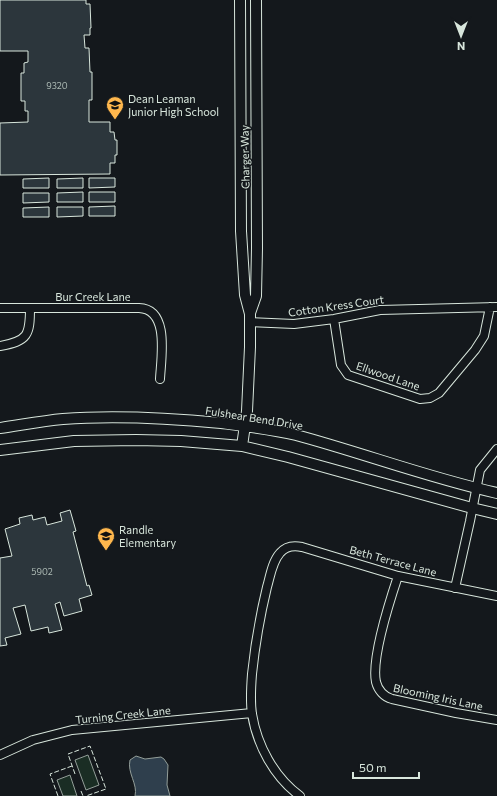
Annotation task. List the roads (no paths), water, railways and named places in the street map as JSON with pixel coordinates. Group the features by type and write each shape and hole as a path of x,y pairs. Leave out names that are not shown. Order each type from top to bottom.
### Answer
{"street":[{"name":"Charger Way","path":"240,0 241,231 245,294 250,318"},
{"name":"Charger Way","path":"242,446 247,411 250,318 256,296 258,231 256,0"},
{"path":"241,231 258,231"},
{"name":"Cotton Kress Court","path":"250,318 294,324 334,319 380,310 494,307"},
{"name":"Ellwood Lane","path":"334,319 341,365 348,374 420,399 430,398 439,393 475,350 484,336 494,307"},
{"name":"Bur Creek Lane","path":"0,308 146,309 155,314 160,322 160,379"},
{"path":"0,346 17,342 25,336 30,326 30,308"},
{"name":"Fulshear Bend Drive","path":"0,428 62,419 136,417 190,420 245,426 294,435 497,493"},
{"path":"0,450 74,441 181,441 242,446 288,457 497,514"},
{"path":"455,588 480,470 497,449"},
{"name":"Beth Terrace Lane","path":"252,713 251,697 253,667 260,617 275,562 278,555 284,549 291,546 302,547 398,576 497,596"},
{"name":"Blooming Iris Lane","path":"398,576 386,614 378,655 376,676 378,688 386,696 392,699 497,720"},
{"path":"252,713 257,734 270,764 283,780 300,796"},
{"name":"Turning Creek Lane","path":"0,755 33,740 72,730 252,713"}],"water":[{"path":"136,756 145,759 161,757 164,759 168,765 167,785 170,796 135,796 136,792 129,765 130,760"}],"place":[{"name":"Dean Leaman Junior High School","path":"115,120"},
{"name":"Randle Elementary","path":"106,551"}]}
